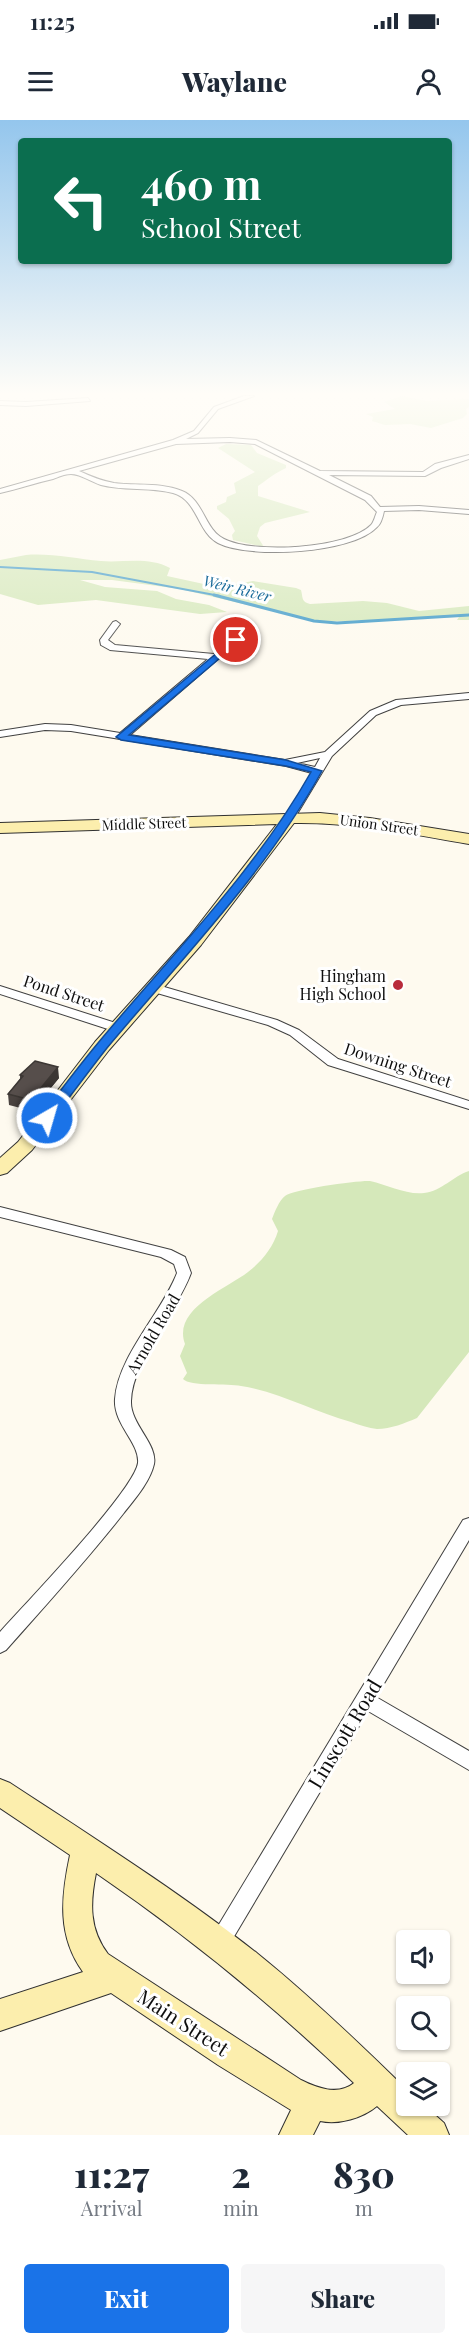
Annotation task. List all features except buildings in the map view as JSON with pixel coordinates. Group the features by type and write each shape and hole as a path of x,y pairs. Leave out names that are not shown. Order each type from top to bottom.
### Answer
{"street":[{"path":"166,490 181,493 191,500 215,537 226,543 252,549 298,549 358,537 374,527 381,515 379,509 368,498 352,490"},
{"path":"379,509 419,507 469,512"},
{"path":"116,624 104,640 104,643 113,648 214,657"},
{"path":"121,737 236,640"},
{"path":"0,1169 29,1140 118,1028 195,941 289,819 328,754 367,717 388,705 407,701 469,696"},
{"path":"0,734 52,727 274,761 317,771"},
{"path":"274,761 291,761 328,754"},
{"name":"Middle Street","path":"0,828 289,819"},
{"name":"Union Street","path":"289,819 355,821 469,839"},
{"name":"Downing Street","path":"154,988 272,1023 297,1034 317,1052 333,1062 469,1105"},
{"name":"Pond Street","path":"0,990 118,1028"},
{"name":"Arnold Road","path":"0,1212 166,1252 180,1261 184,1273 173,1299 133,1365 124,1389 123,1415 145,1454 146,1463 142,1473 118,1508 0,1645"},
{"name":"Linscott Road","path":"219,1943 469,1525"},
{"path":"365,1700 469,1761"},
{"path":"0,1792 219,1943 279,1991 432,2135"},
{"name":"Main Street","path":"86,1851 79,1882 76,1912 80,1936 86,1953 113,1977 269,2079 312,2103 332,2107 347,2104 361,2098 376,2084"},
{"path":"0,2015 113,1977"},
{"path":"296,2135 312,2103"}],"green space":[{"path":"235,490 258,490 258,496 310,512 265,523 260,527 257,536 264,547 233,540 232,535 235,531 229,519 217,509 217,506 236,493"},
{"path":"26,555 54,555 101,561 153,562 170,568 167,576 213,586 253,581 296,588 301,590 304,601 310,604 363,601 387,603 419,611 469,606 469,620 457,620 459,617 319,622 180,589 112,580 80,580 105,587 157,591 176,599 209,605 227,612 200,614 96,600 38,605 0,594 0,560"},
{"path":"469,1171 469,1352 417,1418 393,1427 374,1429 255,1389 235,1385 193,1383 183,1379 187,1373 180,1356 185,1344 183,1332 186,1320 203,1301 248,1272 266,1254 278,1231 272,1219 285,1196 313,1188 364,1181 410,1193 424,1193"}],"waterway":[{"name":"Weir River","path":"0,567 92,572 220,596"},
{"name":"Weir River","path":"214,595 314,621 337,623 469,615"}],"place":[{"name":"Hingham High School","path":"398,985"}],"route":[{"path":"47,1118 102,1046 195,941 293,814 317,771 286,763 121,737 236,640"}]}
